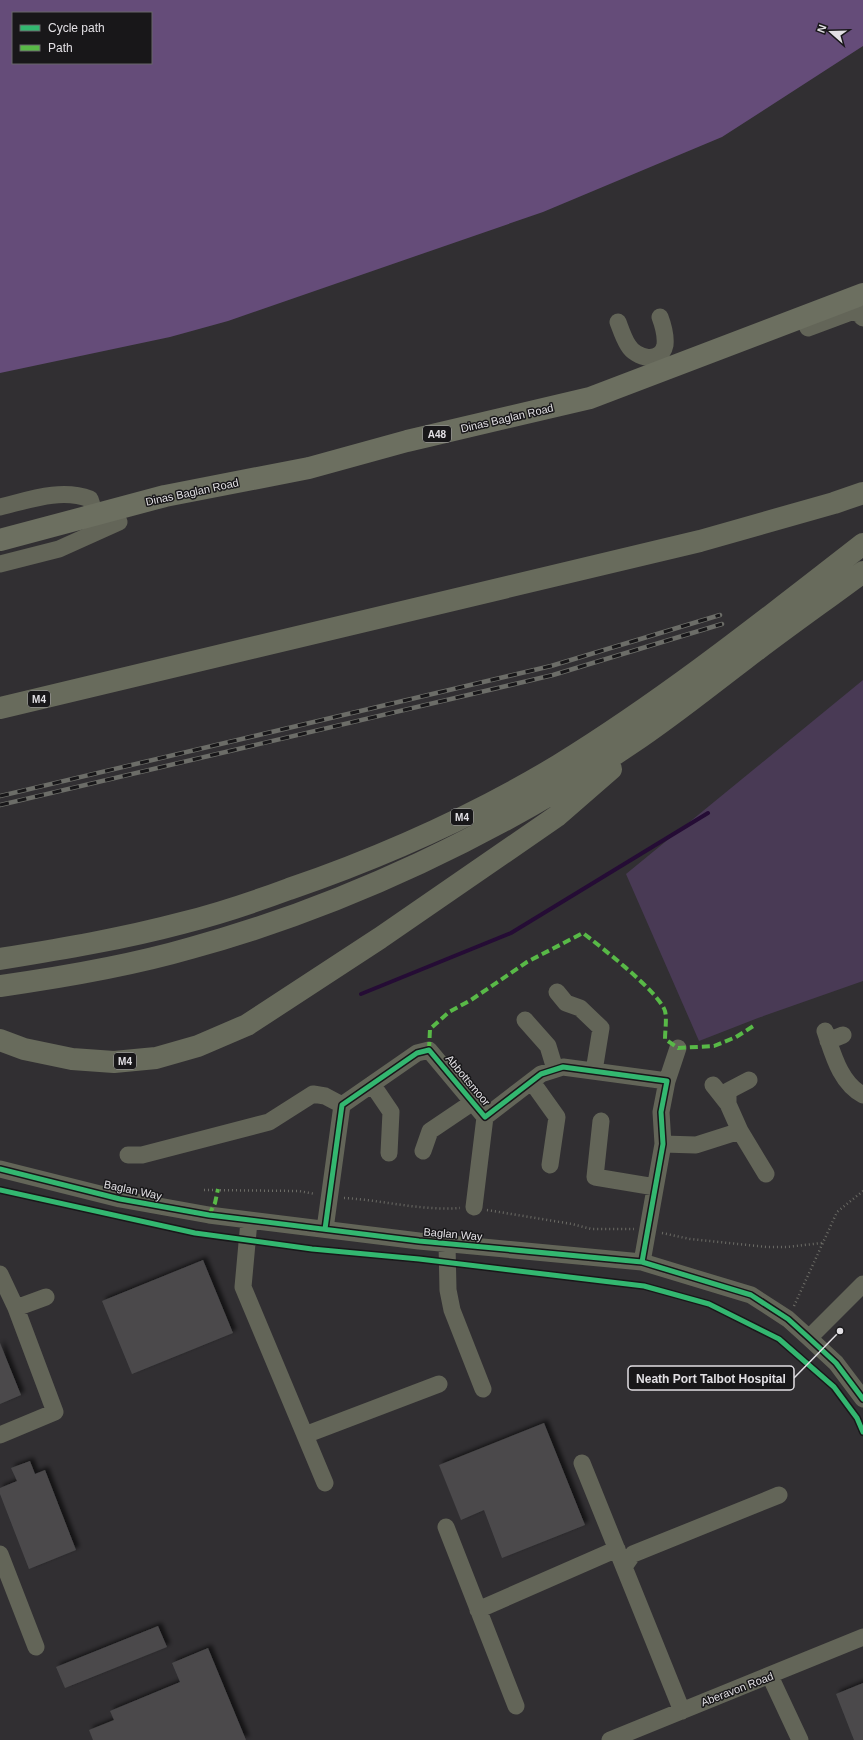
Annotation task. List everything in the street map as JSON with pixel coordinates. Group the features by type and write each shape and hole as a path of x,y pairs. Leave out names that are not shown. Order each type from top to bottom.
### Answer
{"highway":[{"name":"M4","path":"0,708 700,542 834,503 863,493"},
{"name":"M4","path":"0,959 106,941 183,923 260,900 338,872 412,841 478,809 556,766 620,726 693,674 863,544"},
{"name":"M4","path":"0,986 111,967 191,948 268,924 345,896 428,859 488,829 560,788 632,743 863,572"},
{"name":"M4","path":"0,1040 24,1050 72,1059 114,1062 156,1058 198,1046 247,1025 380,938 557,816 692,699"}],"main road":[{"name":"Dinas Baglan Road","path":"0,540 165,496 309,468 407,441 590,398 658,363 803,317 863,294"}],"street":[{"path":"803,317 808,328 851,312 858,313 863,318"},
{"path":"618,322 628,346 644,358 658,363 659,354 665,345 664,332 660,317"},
{"path":"0,507 56,494 79,494 90,499 95,514"},
{"path":"0,564 59,549 119,522"},
{"path":"557,992 566,1004 580,1008 601,1028 594,1071"},
{"path":"525,1020 548,1046 555,1069"},
{"path":"832,1036 840,1071 853,1090 863,1095"},
{"path":"642,1262 663,1144 661,1112 667,1081 678,1048"},
{"name":"Abbottsmoor","path":"342,1105 417,1053 429,1050 485,1117 541,1074 563,1067 667,1081"},
{"path":"728,1104 728,1091 749,1080"},
{"path":"532,1082 557,1117 550,1165"},
{"path":"372,1084 391,1112 389,1153"},
{"path":"713,1085 728,1104 740,1131 766,1174"},
{"path":"128,1156 142,1155 269,1122 313,1094 325,1096 342,1105 325,1229"},
{"path":"423,1151 430,1131 473,1102"},
{"path":"474,1208 485,1117"},
{"path":"601,1121 595,1177 655,1186"},
{"path":"663,1144 696,1145 740,1131"},
{"name":"Baglan Way","path":"0,1169 120,1199 249,1221 448,1244 642,1262 752,1295 788,1319 836,1363 863,1399"},
{"path":"249,1221 243,1287 325,1483"},
{"path":"448,1244 448,1290 452,1310 482,1389"},
{"path":"0,1274 16,1308 55,1412 0,1435"},
{"path":"809,1338 863,1284"},
{"path":"16,1308 46,1297"},
{"path":"305,1435 439,1384"},
{"path":"582,1463 682,1710"},
{"path":"624,1567 633,1554 779,1495"},
{"path":"446,1527 516,1706"},
{"path":"478,1610 617,1549"},
{"path":"0,1554 36,1647"},
{"name":"Aberavon Road","path":"610,1740 863,1637"},
{"path":"770,1676 800,1740"}],"path":[{"path":"204,1190 220,1189 254,1192 299,1191 329,1197 376,1200 447,1209 474,1208 572,1224 591,1229 648,1229 690,1239 767,1246 787,1247 822,1244"},
{"path":"788,1319 837,1212 863,1191"}],"shaded area":[{"path":"0,0 863,0 863,46 722,137 543,212 228,321 170,337 0,373"},
{"path":"863,680 863,981 758,1018 699,1041 626,874"}],"building":[{"path":"203,1260 233,1333 132,1374 102,1301"},
{"path":"0,1343 21,1395 0,1404"},
{"path":"544,1423 585,1525 502,1558 484,1510 461,1520 439,1465"},
{"path":"30,1461 35,1474 45,1470 76,1550 29,1569 0,1494 0,1488 17,1481 11,1468"},
{"path":"158,1626 167,1647 65,1688 56,1667"},
{"path":"208,1648 246,1740 93,1740 89,1730 114,1720 110,1711 180,1682 172,1663"},
{"path":"863,1683 863,1740 854,1740 836,1694"}],"waterway":[{"path":"361,994 511,933 708,813"}],"railway":[{"path":"0,796 551,666 720,615"},
{"path":"0,805 553,675 722,624"}],"marked path":[{"path":"429,1050 430,1029 449,1012 471,1000 527,962 583,933 603,948 652,993 666,1014 665,1039 678,1048 714,1046 736,1037 755,1025"},
{"path":"209,1215 215,1203 218,1189"}],"cycle path":[{"path":"325,1229 342,1105 417,1053 429,1050 485,1117 541,1074 563,1067 667,1081 661,1112 663,1144 642,1262"},
{"path":"0,1169 120,1199 209,1215 419,1241 642,1262 751,1295 788,1319 836,1363 863,1399"},
{"path":"0,1190 195,1233 312,1249 419,1259 644,1286 709,1304 779,1339 834,1387 857,1418 863,1432"}],"place":[{"name":"Neath Port Talbot Hospital","path":"840,1331"}]}
